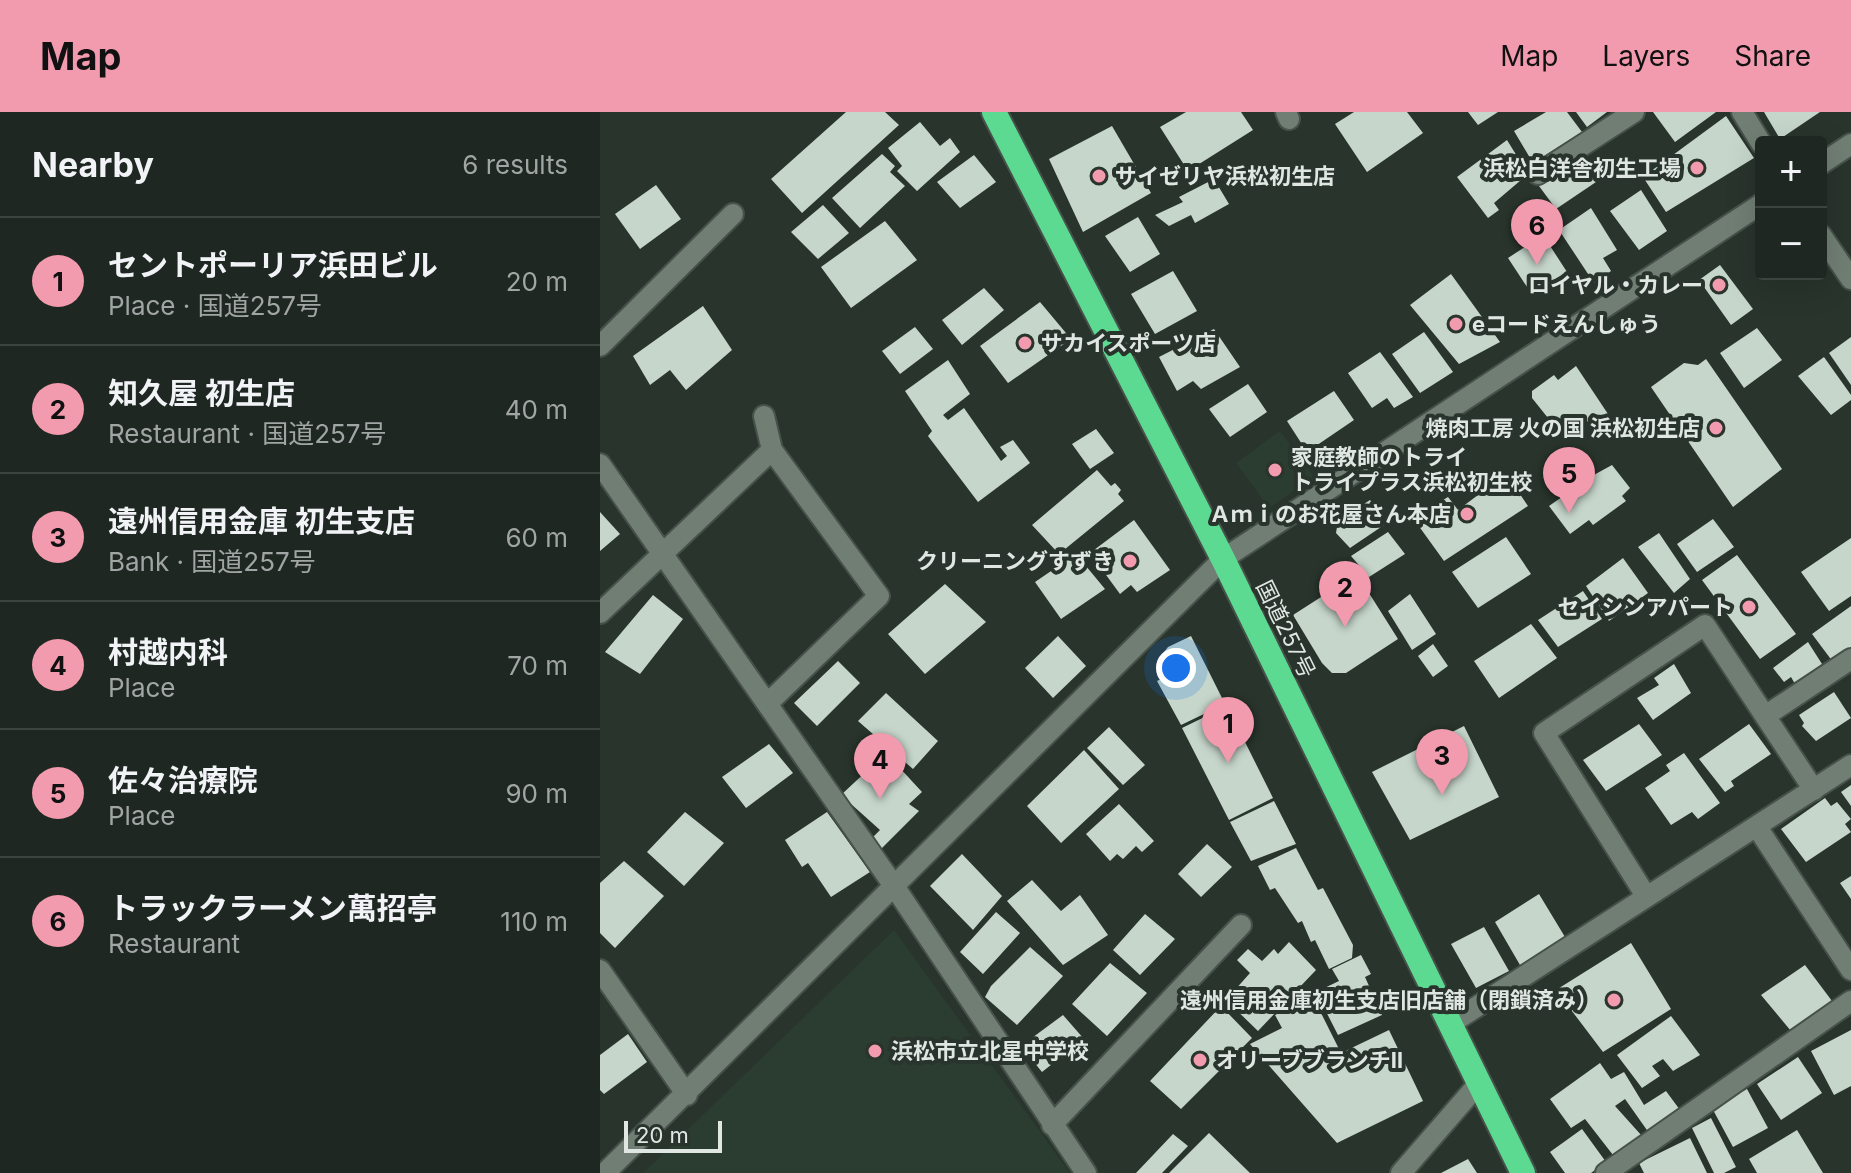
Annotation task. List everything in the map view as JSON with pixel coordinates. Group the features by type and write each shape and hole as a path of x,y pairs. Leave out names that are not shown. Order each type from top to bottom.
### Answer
{"highway":[{"name":"国道257号","path":"994,112 1223,559 1523,1173"}],"street":[{"path":"1538,174 1634,112"},
{"path":"1742,112 1757,136"},
{"path":"1827,160 1851,144"},
{"path":"605,1173 687,1095 1223,559 1755,208"},
{"path":"600,346 733,214"},
{"path":"1827,244 1851,279"},
{"path":"764,416 772,450 879,596 767,704"},
{"path":"600,613 772,450"},
{"path":"600,464 894,886 1086,1173"},
{"path":"1646,896 1544,733 1705,625 1814,790"},
{"path":"1765,716 1851,659"},
{"path":"1450,1024 1851,765"},
{"path":"1757,827 1851,970"},
{"path":"1052,1125 1241,925"},
{"path":"600,970 687,1095"},
{"path":"1606,1173 1851,1001"},
{"path":"1401,1173 1480,1082"}],"shaded area":[{"name":"家庭教師のトライ トライプラス浜松初生校","path":"1280,431 1314,477 1269,508 1236,463"},
{"name":"浜松市立北星中学校","path":"894,930 1070,1173 643,1173"}],"building":[{"path":"846,112 885,112 899,125 802,213 771,179"},
{"path":"1186,112 1241,112 1253,130 1188,171 1160,127"},
{"path":"1354,112 1407,112 1423,133 1367,172 1335,124"},
{"path":"1468,112 1498,112 1478,125"},
{"path":"1546,112 1567,112 1582,132 1533,163 1514,131"},
{"path":"1576,112 1607,112 1587,127"},
{"path":"1653,112 1716,112 1675,142"},
{"path":"1764,112 1820,112 1784,136 1778,136"},
{"name":"浜松白洋舎初生工場","path":"1726,116 1754,158 1666,212 1643,177"},
{"path":"920,122 940,146 950,138 960,152 917,191 897,171 902,166 888,148"},
{"name":"サイゼリヤ浜松初生店","path":"1112,126 1151,193 1083,232 1049,159"},
{"path":"1507,140 1528,174 1494,203 1499,210 1488,218 1457,177"},
{"path":"882,154 895,166 890,172 905,186 860,228 832,198"},
{"path":"974,155 996,182 960,208 937,182"},
{"path":"1579,159 1596,182 1556,209 1539,186"},
{"path":"1214,179 1229,204 1195,223 1191,215 1169,226 1155,215 1183,202 1179,197"},
{"path":"656,185 681,219 640,249 615,214"},
{"path":"1641,190 1667,231 1639,250 1610,211"},
{"path":"823,205 849,233 818,259 791,232"},
{"path":"1591,208 1617,250 1603,258 1611,271 1594,283 1559,230"},
{"path":"1138,217 1160,254 1130,272 1105,236"},
{"path":"885,221 917,260 851,308 821,267"},
{"path":"1543,235 1567,272 1531,293 1508,258"},
{"path":"1720,265 1753,309 1731,325 1699,280"},
{"path":"1173,271 1197,311 1155,334 1131,294"},
{"name":"eコードえんしゅう","path":"1451,274 1500,342 1459,364 1410,305"},
{"path":"984,288 1004,310 962,345 942,320"},
{"name":"サカイスポーツ店","path":"1040,302 1071,339 1008,383 980,346"},
{"path":"703,306 732,350 686,390 670,370 650,385 633,356"},
{"path":"915,327 933,349 900,374 882,351"},
{"path":"1757,328 1782,360 1744,388 1720,353"},
{"path":"1214,329 1240,367 1201,389 1193,381 1177,391 1159,357"},
{"path":"1424,332 1453,372 1420,393 1392,354"},
{"path":"1851,337 1851,385 1829,353"},
{"path":"1380,352 1413,397 1394,408 1387,398 1372,408 1348,373"},
{"path":"1824,357 1851,395 1851,400 1831,415 1798,376"},
{"name":"焼肉工房 火の国 浜松初生店","path":"1706,359 1782,469 1733,507 1651,387 1684,363 1698,365"},
{"path":"948,360 970,394 943,415 948,420 964,408 1001,461 1007,456 1000,447 1013,440 1030,463 978,502 928,436 932,431 905,391"},
{"path":"1576,366 1616,426 1602,436 1588,421 1564,438 1532,398 1532,391 1554,375 1558,380"},
{"path":"1248,384 1267,412 1230,437 1209,409"},
{"path":"1334,391 1354,420 1307,452 1287,421"},
{"path":"1096,429 1114,453 1090,469 1072,444"},
{"path":"1612,465 1630,488 1622,496 1626,501 1593,525 1589,520 1570,534 1549,506 1569,492 1571,495 1576,493 1572,487"},
{"path":"1097,470 1111,486 1115,483 1124,501 1059,554 1032,525"},
{"name":"Ａｍｉのお花屋さん本店","path":"1506,474 1528,506 1444,561 1413,518 1448,497 1458,510"},
{"path":"1370,500 1387,523 1350,548 1336,533 1338,521"},
{"path":"600,512 620,534 600,551"},
{"path":"1713,519 1734,547 1697,572 1677,544"},
{"name":"クリーニングすずき","path":"1134,520 1170,570 1137,592 1131,585 1120,594 1090,553"},
{"path":"1388,532 1405,554 1369,577 1351,556"},
{"path":"1659,533 1690,579 1674,593 1638,547"},
{"path":"1506,537 1531,574 1478,608 1452,572"},
{"path":"1851,538 1851,596 1829,611 1801,572"},
{"path":"1076,554 1105,589 1061,619 1035,582"},
{"name":"セイシンアパート","path":"1737,555 1796,634 1760,659 1702,580"},
{"path":"1623,558 1648,593 1609,621 1586,586"},
{"path":"1357,574 1398,639 1346,673 1332,673 1322,663 1293,615"},
{"path":"945,584 986,622 925,674 888,634"},
{"path":"1583,591 1602,619 1558,647 1538,620"},
{"path":"1410,594 1436,634 1412,650 1388,611"},
{"path":"653,595 683,619 640,674 605,652"},
{"path":"1851,606 1851,648 1833,662 1812,634"},
{"path":"1531,624 1557,658 1499,698 1474,661"},
{"path":"1058,636 1086,666 1053,698 1025,668"},
{"path":"1191,636 1225,704 1181,725 1157,681 1170,675 1161,656 1168,647"},
{"path":"1808,642 1822,664 1795,684 1791,677 1784,682 1773,668"},
{"path":"1433,644 1448,666 1433,677 1418,656"},
{"path":"838,661 860,683 817,726 794,703"},
{"path":"1674,664 1691,693 1653,720 1637,698 1659,685 1654,678"},
{"path":"1834,692 1851,718 1816,741 1802,726 1804,723 1799,715"},
{"path":"886,693 938,741 913,769 858,721"},
{"path":"1227,706 1273,798 1229,820 1182,728"},
{"path":"1639,724 1662,755 1606,791 1583,760"},
{"path":"1749,724 1771,754 1731,781 1734,786 1725,792 1699,759"},
{"path":"1464,726 1499,797 1410,840 1372,772"},
{"path":"1109,727 1145,765 1123,785 1087,748"},
{"path":"769,744 793,773 746,808 722,777"},
{"path":"1084,750 1119,789 1061,843 1027,806"},
{"path":"886,753 922,792 909,804 919,811 878,852 868,842 880,830 841,795"},
{"path":"1684,753 1720,803 1698,819 1692,812 1671,825 1645,788 1670,771 1666,765"},
{"path":"1851,785 1851,806 1841,792"},
{"path":"1825,798 1831,806 1837,802 1851,819 1845,824 1851,832 1806,862 1781,829"},
{"path":"1274,801 1296,844 1251,861 1230,822"},
{"path":"1119,804 1154,841 1142,852 1136,846 1123,859 1117,854 1110,861 1086,834"},
{"path":"685,812 724,843 684,886 647,852"},
{"path":"827,812 870,872 831,897 808,863 802,867 785,840"},
{"path":"1207,844 1232,867 1201,897 1178,874"},
{"path":"1296,848 1318,890 1323,888 1353,945 1352,958 1329,969 1315,940 1311,942 1302,921 1298,923 1275,888 1270,890 1258,866"},
{"path":"962,854 1002,896 973,930 930,886"},
{"path":"624,861 664,896 615,948 600,933 600,883"},
{"path":"1851,876 1851,899 1840,883"},
{"path":"1032,880 1061,911 1080,895 1108,935 1063,965 1007,901"},
{"path":"1539,894 1565,937 1520,965 1495,922"},
{"path":"996,912 1020,933 983,974 960,952"},
{"path":"1145,914 1175,939 1140,975 1113,950"},
{"path":"1484,927 1509,971 1476,988 1451,944"},
{"path":"1289,942 1316,970 1258,1031 1226,1000 1250,973 1237,960 1248,949 1262,961 1274,949 1278,954"},
{"name":"遠州信用金庫初生支店旧店舗（閉鎖済み）","path":"1631,943 1671,1009 1603,1052 1556,990"},
{"path":"1030,947 1063,976 1017,1025 985,997 991,986"},
{"path":"1361,955 1371,974 1365,977 1382,1015 1338,1035 1316,992 1339,981 1332,969"},
{"path":"1110,963 1147,993 1107,1036 1072,1004"},
{"path":"1805,965 1832,1001 1791,1031 1761,995"},
{"path":"1313,997 1341,1053 1389,1030 1423,1101 1337,1143 1250,1044 1282,1028 1275,1015"},
{"name":"オリーブブランチⅡ","path":"1221,1006 1252,1038 1181,1109 1150,1081"},
{"path":"1063,1015 1084,1039 1042,1072 1021,1046"},
{"path":"1671,1016 1700,1055 1673,1071 1663,1059 1652,1066 1660,1076 1642,1088 1617,1055"},
{"path":"1851,1030 1851,1086 1834,1095 1811,1051"},
{"path":"628,1034 647,1062 604,1094 600,1090 600,1055"},
{"path":"1798,1057 1822,1093 1781,1120 1757,1084"},
{"path":"1600,1063 1611,1079 1624,1072 1644,1105 1666,1091 1680,1110 1649,1133 1625,1099 1615,1106 1642,1136 1613,1155 1585,1119 1571,1128 1550,1099"},
{"path":"1747,1089 1768,1128 1733,1147 1712,1108"},
{"path":"1711,1118 1736,1167 1724,1173 1714,1173 1692,1128"},
{"path":"1582,1129 1606,1162 1591,1173 1565,1173 1550,1152"},
{"path":"1797,1130 1823,1173 1757,1173 1749,1159"},
{"path":"1209,1133 1250,1173 1169,1173"},
{"path":"1173,1134 1188,1146 1162,1173 1136,1173"},
{"path":"1690,1138 1707,1173 1644,1173 1639,1163"},
{"path":"1468,1159 1477,1173 1441,1173"}],"place":[{"name":"浜松白洋舎初生工場","path":"1697,168"},
{"name":"サイゼリヤ浜松初生店","path":"1099,176"},
{"name":"トラックラーメン萬招亭","path":"1537,265"},
{"name":"ロイヤル・カレー","path":"1719,285"},
{"name":"eコードえんしゅう","path":"1456,324"},
{"name":"サカイスポーツ店","path":"1025,343"},
{"name":"焼肉工房 火の国 浜松初生店","path":"1716,428"},
{"name":"家庭教師のトライ トライプラス浜松初生校","path":"1275,470"},
{"name":"佐々治療院","path":"1569,513"},
{"name":"Ａｍｉのお花屋さん本店","path":"1467,514"},
{"name":"クリーニングすずき","path":"1130,561"},
{"name":"セイシンアパート","path":"1749,607"},
{"name":"知久屋 初生店","path":"1345,627"},
{"name":"セントポーリア浜田ビル","path":"1228,763"},
{"name":"遠州信用金庫 初生支店","path":"1442,795"},
{"name":"村越内科","path":"880,799"},
{"name":"遠州信用金庫初生支店旧店舗（閉鎖済み）","path":"1614,1000"},
{"name":"浜松市立北星中学校","path":"875,1051"},
{"name":"オリーブブランチⅡ","path":"1200,1060"}]}
